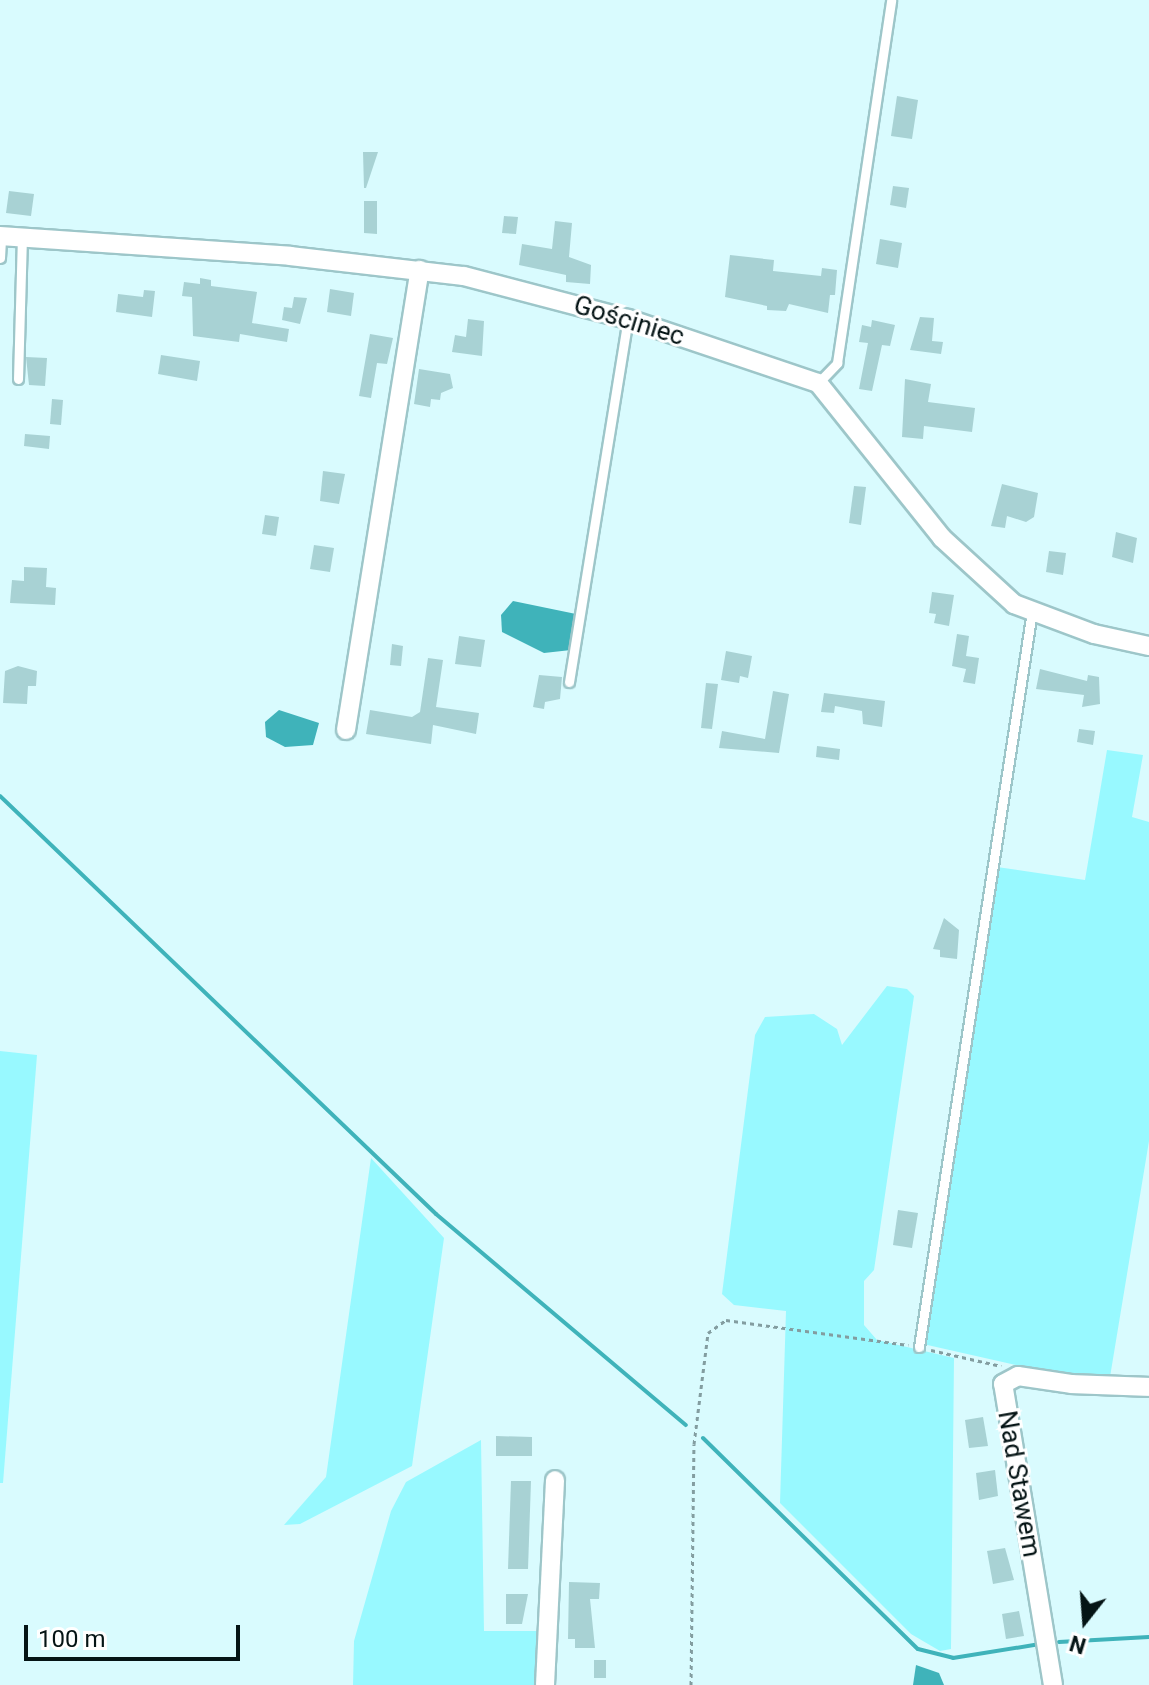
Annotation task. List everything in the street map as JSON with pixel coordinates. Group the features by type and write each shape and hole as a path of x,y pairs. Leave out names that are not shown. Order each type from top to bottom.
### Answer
{"street":[{"name":"Gościniec","path":"1,236 420,270 509,285 628,319 818,383"},
{"path":"346,730 420,270"},
{"path":"818,383 942,538 1014,604 1149,646"},
{"name":"Nad Stawem","path":"1053,1685 1003,1384 1018,1376 1072,1384 1149,1387"},
{"path":"545,1685 555,1480"}],"lane":[{"path":"818,383 837,363 891,0"},
{"path":"0,258 1,236"},
{"path":"18,379 22,237"},
{"path":"569,682 628,319"},
{"path":"919,1347 1032,611"}],"path":[{"path":"691,1685 694,1444 708,1333 726,1320 817,1329"}],"shaded area":[{"path":"513,601 576,614 571,650 544,653 502,632 501,615"},
{"path":"279,710 319,723 313,745 285,747 266,737 265,722"},
{"path":"1107,750 1143,755 1132,817 1149,822 1149,1141 1110,1377 1068,1377 923,1344 997,867 1085,880"},
{"path":"887,986 907,989 914,996 874,1270 864,1281 864,1325 877,1340 954,1358 951,1649 940,1651 911,1634 780,1503 786,1311 734,1305 722,1294 755,1035 765,1017 814,1014 837,1029 842,1045"},
{"path":"0,1051 37,1055 3,1483 0,1483"},
{"path":"371,1158 444,1238 412,1466 300,1524 284,1525 326,1477"},
{"path":"481,1440 484,1631 543,1631 539,1685 353,1685 354,1641 391,1511 406,1482"},
{"path":"916,1665 939,1673 944,1685 913,1685"}],"building":[{"path":"897,96 918,100 912,139 891,136"},
{"path":"363,152 378,152 366,188 364,188"},
{"path":"893,186 909,188 906,208 890,205"},
{"path":"9,191 34,194 31,216 6,213"},
{"path":"364,201 377,201 377,234 364,233"},
{"path":"504,216 518,217 516,234 502,233"},
{"path":"555,221 572,223 569,257 591,265 590,284 566,282 566,275 519,265 522,244 552,249"},
{"path":"880,239 902,243 898,268 876,264"},
{"path":"730,255 774,260 773,271 821,276 822,268 837,270 835,295 830,295 828,313 789,304 786,311 767,310 767,306 725,297"},
{"path":"200,278 211,280 211,286 257,292 252,323 289,329 287,342 240,334 239,342 193,336 192,297 182,296 184,282 200,284"},
{"path":"330,289 354,293 351,316 327,312"},
{"path":"144,290 155,291 152,317 116,312 118,294 143,297"},
{"path":"294,297 307,298 300,324 282,320 284,307 292,308"},
{"path":"920,317 934,318 932,341 943,342 941,354 910,350"},
{"path":"468,319 484,321 482,356 452,352 455,335 466,337"},
{"path":"872,320 895,325 890,346 882,345 872,391 859,389 868,343 859,342 862,325 871,327"},
{"path":"370,334 393,338 387,364 377,363 371,398 359,396"},
{"path":"161,355 200,361 197,381 158,374"},
{"path":"26,357 47,358 45,386 29,385"},
{"path":"419,369 450,374 453,388 441,393 440,400 431,399 430,407 414,404"},
{"path":"905,379 931,384 928,402 975,408 972,432 924,426 923,439 902,437"},
{"path":"52,399 63,400 61,425 50,424"},
{"path":"25,434 50,436 49,449 24,446"},
{"path":"323,471 345,474 339,504 320,501"},
{"path":"1002,484 1038,493 1034,517 1026,522 1007,516 1005,528 991,526"},
{"path":"854,486 866,487 861,525 849,523"},
{"path":"265,515 279,517 276,536 262,534"},
{"path":"1116,532 1137,538 1133,563 1112,557"},
{"path":"314,545 334,548 330,572 310,569"},
{"path":"1049,551 1066,553 1063,575 1046,572"},
{"path":"24,567 47,568 46,587 56,588 55,605 10,603 12,580 24,581"},
{"path":"932,592 954,595 949,626 934,623 936,614 929,613"},
{"path":"957,634 969,636 966,656 979,658 975,684 963,682 966,669 952,666"},
{"path":"459,636 485,640 481,667 455,664"},
{"path":"392,644 403,646 401,666 390,665"},
{"path":"726,651 752,656 748,678 740,676 739,683 721,680"},
{"path":"428,658 443,660 436,707 479,713 476,734 433,725 431,744 366,734 370,710 412,717 420,712"},
{"path":"18,666 37,671 36,686 28,686 27,704 3,703 5,671"},
{"path":"1040,669 1087,681 1088,675 1099,677 1100,704 1082,707 1084,695 1036,689"},
{"path":"539,675 562,677 560,699 545,702 544,709 533,707"},
{"path":"706,683 718,684 712,729 701,728"},
{"path":"773,691 789,694 779,753 719,748 722,731 765,739"},
{"path":"824,693 885,701 882,727 863,724 862,711 835,706 834,713 821,712"},
{"path":"1079,729 1095,731 1093,745 1077,742"},
{"path":"817,746 840,749 839,760 816,757"},
{"path":"944,918 959,930 957,959 940,957 940,950 933,949"},
{"path":"898,1210 918,1213 912,1248 893,1245"},
{"path":"983,1417 988,1446 969,1448 965,1420"},
{"path":"496,1436 532,1437 532,1456 496,1456"},
{"path":"995,1470 998,1496 979,1500 976,1473"},
{"path":"511,1481 531,1481 528,1569 508,1569"},
{"path":"1005,1548 1014,1580 993,1584 987,1551"},
{"path":"569,1582 600,1583 599,1599 590,1599 595,1648 575,1648 575,1639 568,1639"},
{"path":"506,1594 528,1594 522,1624 506,1624"},
{"path":"1019,1611 1024,1636 1006,1639 1002,1614"},
{"path":"594,1660 606,1660 606,1678 594,1678"}],"waterway":[{"path":"0,796 436,1214 686,1425"},
{"path":"703,1438 918,1649 953,1658 1040,1644"},
{"path":"1059,1642 1149,1637"}]}
